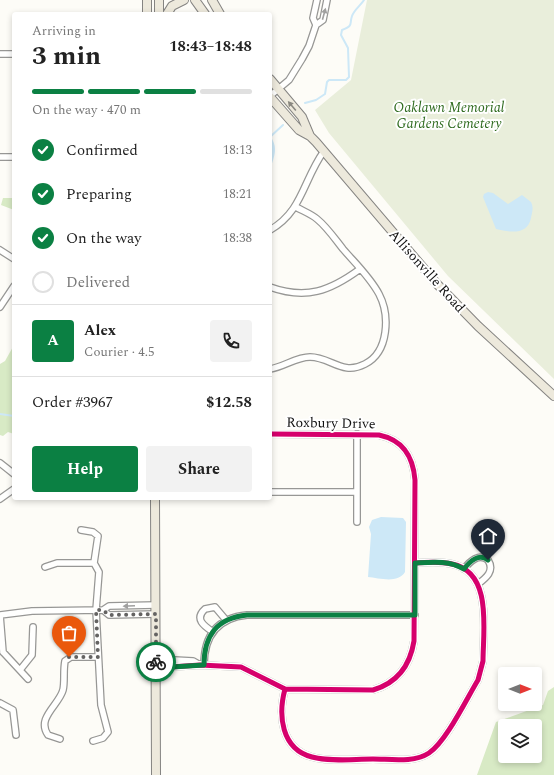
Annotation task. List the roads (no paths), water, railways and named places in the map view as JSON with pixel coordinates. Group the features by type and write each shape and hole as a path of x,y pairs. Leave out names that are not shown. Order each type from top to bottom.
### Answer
{"main road":[{"path":"147,0 147,12"},
{"path":"159,0 159,12"},
{"path":"168,12 172,6 184,0"},
{"path":"212,0 219,12"},
{"path":"194,1 202,12"},
{"name":"Allisonville Road","path":"272,82 302,117 310,136"},
{"name":"Allisonville Road","path":"272,98 299,130 310,136 324,151 441,289 478,326 554,396"},
{"path":"155,500 156,775"}],"street":[{"path":"316,25 313,18 317,0"},
{"path":"272,94 289,80 302,59 309,46 316,25 323,20 327,0"},
{"path":"0,54 12,54"},
{"path":"272,229 284,221 296,207 311,172 324,151"},
{"path":"0,157 12,157"},
{"path":"272,369 280,367 303,357 319,358 340,367 357,367 370,362 378,353 385,334 385,314 383,303 379,294 323,225 296,207"},
{"path":"0,250 12,258"},
{"path":"272,287 295,293 311,293 342,281 360,269"},
{"path":"0,307 12,289"},
{"name":"Roxbury Drive","path":"272,434 357,434 388,437 403,447 409,454 414,467 415,563"},
{"path":"357,434 357,522"},
{"path":"0,463 12,472"},
{"path":"0,499 12,491"},
{"path":"272,492 357,492"},
{"path":"81,530 93,532 98,536 94,563 99,572 96,610 98,657 101,705 108,728 105,737 93,741"},
{"path":"464,569 476,558 482,557 488,560 491,567 489,574 478,584"},
{"path":"45,567 57,563 94,563"},
{"path":"156,664 193,661 202,665 241,667 285,689 373,690 393,682 411,657 414,641 415,563 454,564 470,574 478,584 483,598 483,661 480,675 434,749 419,757 323,759 302,754 286,737 283,727 282,714 285,689"},
{"path":"28,679 1,652 0,615 32,611 103,610 108,606 156,605"},
{"path":"213,632 204,627 200,621 200,615 204,609 215,608 226,620"},
{"path":"103,610 109,615 156,614"},
{"path":"202,665 205,650 213,632 231,617 247,615 415,615"},
{"path":"20,670 32,655 33,627"},
{"path":"60,739 48,735 44,724 48,713 62,692 65,661 71,657 98,657"},
{"path":"0,703 13,710 16,735"}],"water":[{"path":"272,139 275,148 272,163"},
{"path":"488,192 493,193 508,204 522,195 531,202 533,208 529,224 526,228 512,232 496,229 483,197 484,194"},
{"path":"381,517 403,518 406,522 405,572 398,578 383,579 368,577 371,534 369,527 372,520"}],"waterway":[{"path":"305,103 316,100 325,94 327,82 329,80 346,80 349,77 348,48 341,35 342,30 350,26 353,14 364,0"},
{"path":"272,135 283,125"},
{"path":"0,414 12,416"}],"park label":[{"name":"Oaklawn Memorial Gardens Cemetery","path":"449,116"}]}
